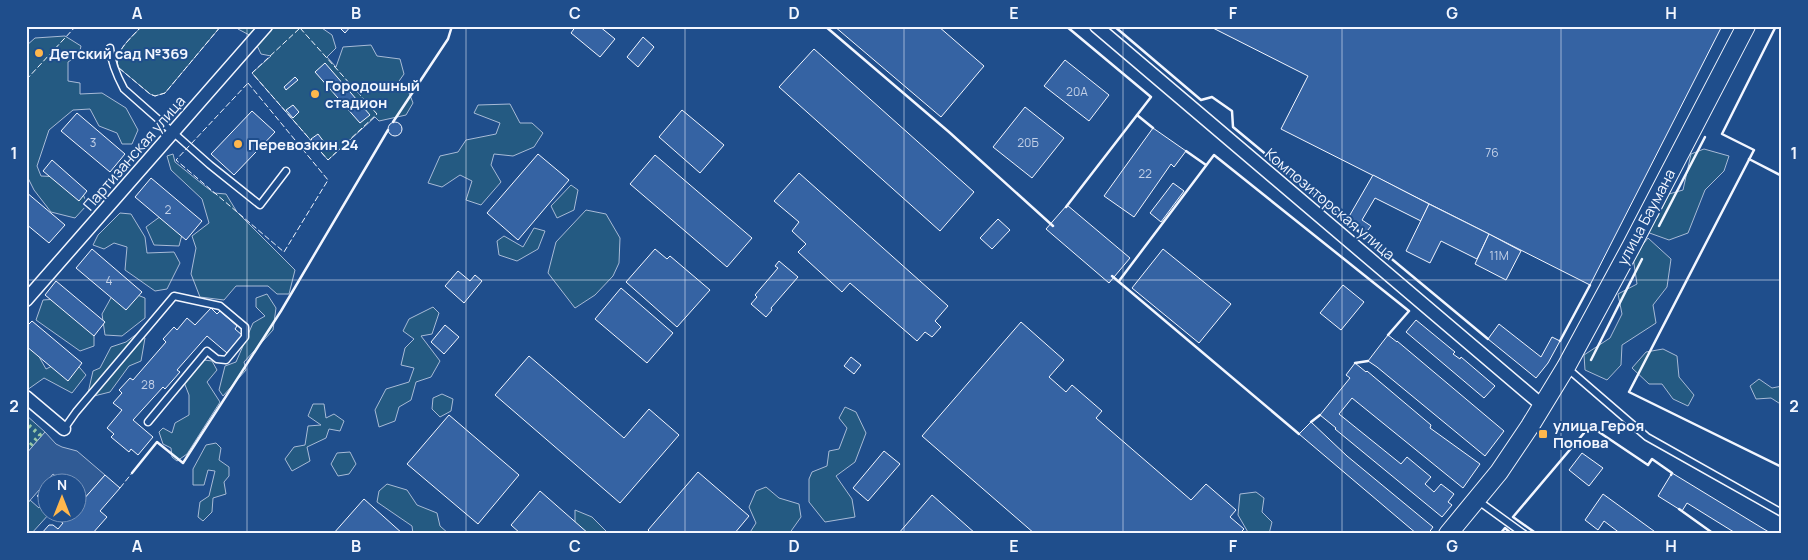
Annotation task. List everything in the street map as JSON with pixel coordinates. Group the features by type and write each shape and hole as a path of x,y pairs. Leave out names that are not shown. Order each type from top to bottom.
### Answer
{"street":[{"name":"Партизанская улица","path":"26,300 266,26"},
{"name":"Композиторская улица","path":"1096,26 1543,406"},
{"name":"улица Баумана","path":"1543,406 1566,367 1746,26"},
{"path":"26,397 64,429"},
{"path":"1448,534 1499,472 1543,406"}],"lane":[{"path":"110,48 110,56 116,75 124,89 260,206 286,171"},
{"path":"64,429 76,412 174,296 220,306 245,327 245,337 226,360 217,359 207,351 148,422"},
{"path":"1566,367 1647,437 1782,513"},
{"path":"1476,500 1524,534"}],"shaded area":[{"path":"142,26 221,26 165,93 155,96 119,68 117,63 120,51"},
{"name":"Городошный стадион","path":"237,26 319,26 332,35 336,48 327,57 336,67 343,47 371,45 377,56 400,59 404,74 397,84 408,90 413,103 406,115 379,121 375,117 328,160 252,73 271,56 261,54 253,37 238,29"},
{"path":"65,36 81,46 79,55 68,62 68,81 80,83 80,94 102,93 126,108 138,130 132,144 122,144 117,133 99,126 90,109 73,110 49,130 37,166 41,176 62,177 82,191 87,205 75,218 51,212 34,190 26,174 26,46 35,38"},
{"path":"510,104 520,123 532,123 543,133 534,147 513,156 494,154 491,165 501,182 481,205 466,200 472,181 460,175 442,187 428,183 440,156 458,152 466,140 496,134 500,123 474,113 478,105"},
{"path":"1704,149 1729,156 1724,171 1705,190 1688,233 1669,240 1644,231 1657,218 1669,194 1683,190 1691,154"},
{"path":"173,154 175,162 214,193 226,194 237,212 295,270 289,294 277,294 268,286 236,286 224,300 200,297 191,274 196,248 192,236 209,223 202,199 171,170 167,156"},
{"path":"571,185 578,190 574,210 557,218 551,206"},
{"path":"586,210 606,214 620,238 619,263 613,276 595,295 575,308 548,273 556,242"},
{"path":"120,213 131,214 145,237 147,253 174,252 180,263 167,289 155,291 125,270 127,247 114,243 104,249 93,245 98,235"},
{"path":"165,213 183,231 179,246 154,245 146,227"},
{"path":"534,228 545,231 538,249 517,261 499,255 497,241 504,236 523,247"},
{"path":"1648,238 1671,259 1667,287 1653,305 1656,323 1622,345 1621,365 1607,380 1585,370 1584,355 1610,338 1622,314 1618,294 1637,284 1633,257"},
{"path":"135,294 145,298 145,318 122,336 105,335 102,314 112,296"},
{"path":"267,294 276,308 273,330 244,362 246,370 223,396 219,390 225,366 236,362 253,323 265,316 256,307 256,298"},
{"path":"58,299 94,327 94,346 80,351 36,320 43,300"},
{"path":"433,307 439,313 432,334 421,336 440,361 431,377 416,382 411,400 399,407 395,421 379,427 375,410 386,389 409,382 414,368 401,365 405,348 414,339 403,331 409,319"},
{"path":"138,333 145,338 141,361 129,366 110,392 94,396 88,393 93,371 100,368 111,347 126,342"},
{"path":"26,345 33,346 46,369 62,361 74,361 86,375 72,393 44,378 27,390"},
{"path":"1663,349 1677,356 1679,377 1694,395 1688,406 1673,399 1662,384 1649,384 1632,368 1646,352"},
{"path":"204,360 212,361 217,370 207,382 220,402 187,454 177,461 172,457 171,448 163,444 159,432 163,428 172,433 175,423 189,415 189,395 182,377 188,370 195,370"},
{"path":"1759,379 1772,388 1782,386 1782,405 1771,398 1756,399 1750,386"},
{"path":"442,394 453,399 451,411 440,417 432,409 433,398"},
{"path":"313,404 324,404 326,418 334,414 344,421 340,431 329,429 326,438 307,447 310,461 292,471 285,459 294,447 305,445 308,426 321,425 308,416"},
{"path":"845,407 856,412 866,433 855,462 836,476 852,499 855,517 825,522 809,502 809,479 812,472 827,466 829,451 839,449 847,428 839,418"},
{"path":"26,415 45,432 26,454"},
{"path":"45,432 56,444 77,451 105,475 88,494 88,472 38,472 38,491 26,505 26,454"},
{"path":"216,443 221,448 219,460 229,467 229,476 224,482 226,494 213,498 212,512 203,521 198,517 200,502 209,496 215,471 208,470 204,485 193,485 193,469 206,445"},
{"path":"350,452 356,464 349,474 338,476 331,464 337,453"},
{"path":"387,484 407,490 417,505 437,513 440,526 449,534 413,534 412,526 377,502 379,491"},
{"path":"766,487 779,498 799,504 801,517 789,534 749,534 756,523 749,507 756,491"},
{"path":"1256,492 1264,498 1262,512 1272,522 1269,534 1249,534 1238,515 1240,494"},
{"path":"30,500 38,507 38,522 42,522 31,534 26,534 26,505"},
{"path":"575,510 592,517 609,534 583,534 575,524"}],"building":[{"path":"338,26 351,26 345,33"},
{"path":"576,26 599,26 615,39 600,57 571,33"},
{"path":"834,26 938,26 984,66 941,117"},
{"path":"1209,26 1722,26 1590,285 1281,129 1308,76"},
{"path":"643,37 654,47 638,67 627,57"},
{"path":"814,49 974,192 940,231 779,87"},
{"path":"1065,60 1109,95 1089,121 1044,86"},
{"path":"325,63 370,115 360,123 315,72"},
{"path":"295,77 298,80 286,90 284,87"},
{"path":"293,105 299,112 293,118 286,110"},
{"path":"1025,107 1064,138 1032,178 993,147"},
{"path":"682,110 724,145 700,173 659,137"},
{"path":"252,111 275,132 234,175 211,154"},
{"path":"77,113 125,154 110,172 61,131"},
{"path":"395,122 400,124 402,129 400,134 395,136 390,134 388,129 390,124"},
{"path":"1153,128 1186,151 1174,167 1171,164 1134,217 1104,196"},
{"path":"318,134 324,142 318,147 311,139"},
{"path":"538,154 569,180 518,240 487,213"},
{"path":"655,155 752,238 727,267 630,184"},
{"path":"52,160 87,191 79,201 43,171"},
{"path":"799,173 948,306 935,321 941,327 932,337 925,332 917,341 850,283 842,292 798,252 806,244 792,231 799,222 774,201"},
{"path":"1373,175 1429,204 1421,221 1375,198 1362,220 1371,226 1364,235 1347,220"},
{"path":"151,178 202,221 186,240 135,197"},
{"path":"1173,183 1184,191 1161,222 1150,213"},
{"path":"26,192 65,225 49,243 26,224"},
{"path":"1429,204 1489,234 1477,259 1441,241 1430,263 1406,251"},
{"path":"1067,205 1130,258 1109,283 1046,229"},
{"path":"998,219 1010,230 992,249 980,238"},
{"path":"1489,234 1521,251 1506,280 1475,264"},
{"path":"92,249 142,292 126,310 76,268"},
{"path":"655,249 667,259 670,256 710,290 677,327 626,282"},
{"path":"1163,249 1231,304 1199,343 1132,288"},
{"path":"779,261 798,277 771,308 772,310 766,317 751,304 757,297 755,295 778,268 775,266"},
{"path":"458,271 470,281 475,275 482,281 464,303 445,286"},
{"path":"56,281 105,322 94,336 45,295"},
{"path":"1343,285 1364,302 1341,330 1320,313"},
{"path":"621,288 673,333 647,363 595,319"},
{"path":"211,308 217,314 220,311 237,326 235,329 242,335 227,353 207,336 177,370 180,372 165,389 163,387 133,420 153,437 138,455 131,449 129,452 111,437 114,434 107,428 122,410 113,403 122,393 119,390 130,378 133,380 166,342 163,339 174,327 177,330 187,318 195,325"},
{"path":"1416,320 1455,352 1453,354 1460,359 1461,357 1495,386 1484,398 1406,332"},
{"path":"32,321 82,363 68,381 26,346 26,327"},
{"path":"1021,322 1064,360 1049,377 1066,392 1072,385 1102,411 1096,418 1191,500 1206,484 1236,510 1230,517 1244,529 1239,534 1035,534 922,436"},
{"path":"1499,324 1541,357 1552,337 1560,341 1548,363 1536,378 1488,339"},
{"path":"445,325 459,337 444,354 431,342"},
{"path":"1388,335 1504,431 1485,456 1368,361"},
{"path":"529,356 624,438 649,409 679,435 620,503 495,395"},
{"path":"851,357 861,365 854,374 844,366"},
{"path":"1355,363 1431,425 1430,428 1480,464 1463,488 1352,398 1339,414 1401,464 1407,457 1431,477 1425,484 1434,492 1441,484 1454,494 1448,502 1452,505 1442,517 1320,415 1350,378 1346,375"},
{"path":"449,415 519,475 478,524 407,464"},
{"path":"1311,422 1347,456 1433,527 1428,534 1417,534 1299,434"},
{"path":"884,451 900,464 868,501 853,488"},
{"path":"1582,453 1603,468 1589,486 1569,470"},
{"path":"698,472 749,516 734,534 652,534 648,530"},
{"path":"1672,473 1772,534 1737,534 1687,503 1682,511 1658,496"},
{"path":"105,475 120,488 100,511 107,517 92,534 41,534 49,525 53,525 58,529 63,523 62,522 88,522 88,494"},
{"path":"540,491 589,534 521,534 511,525"},
{"path":"1603,494 1658,534 1621,534 1604,521 1598,530 1585,520"},
{"path":"932,495 976,534 898,534"},
{"path":"364,499 403,534 333,534"}],"hedge":[{"path":"26,450 40,435 27,424"}],"fence":[{"path":"26,80 76,26"},
{"path":"142,26 120,51 117,63 119,68 155,96 165,93 221,26"},
{"path":"300,28 377,114 328,160 252,73 300,28"},
{"path":"248,83 328,180 284,252 176,160 248,83"},
{"path":"120,488 132,473"}],"wall":[{"path":"393,122 448,39 452,26"},
{"path":"825,26 949,132 1053,226"},
{"path":"1066,26 1151,97 1066,207"},
{"path":"1114,26 1201,100 1212,97 1232,111 1233,127 1488,339"},
{"path":"1776,26 1722,134 1754,150 1629,392 1782,467"},
{"path":"1137,115 1153,128"},
{"path":"132,473 157,442 183,463 281,311 388,130"},
{"path":"1659,226 1705,137"},
{"path":"1186,151 1206,165"},
{"path":"1119,281 1214,155 1409,311 1388,335"},
{"path":"1749,159 1782,176"},
{"path":"1591,360 1642,259"},
{"path":"1112,276 1299,434"},
{"path":"1560,341 1590,285"},
{"path":"1355,363 1368,361"},
{"path":"1311,422 1320,415"},
{"path":"1537,534 1513,517 1590,426 1648,465 1652,459 1672,473 1671,475"},
{"path":"1679,509 1714,534"},
{"path":"1500,534 1505,528 1512,534"},
{"path":"1779,534 1782,529"}],"place":[{"name":"Детский сад №369","path":"39,53"},
{"name":"Городошный стадион","path":"315,94"},
{"name":"Перевозкин 24","path":"238,144"},
{"name":"улица Героя Попова","path":"1543,434"}]}
